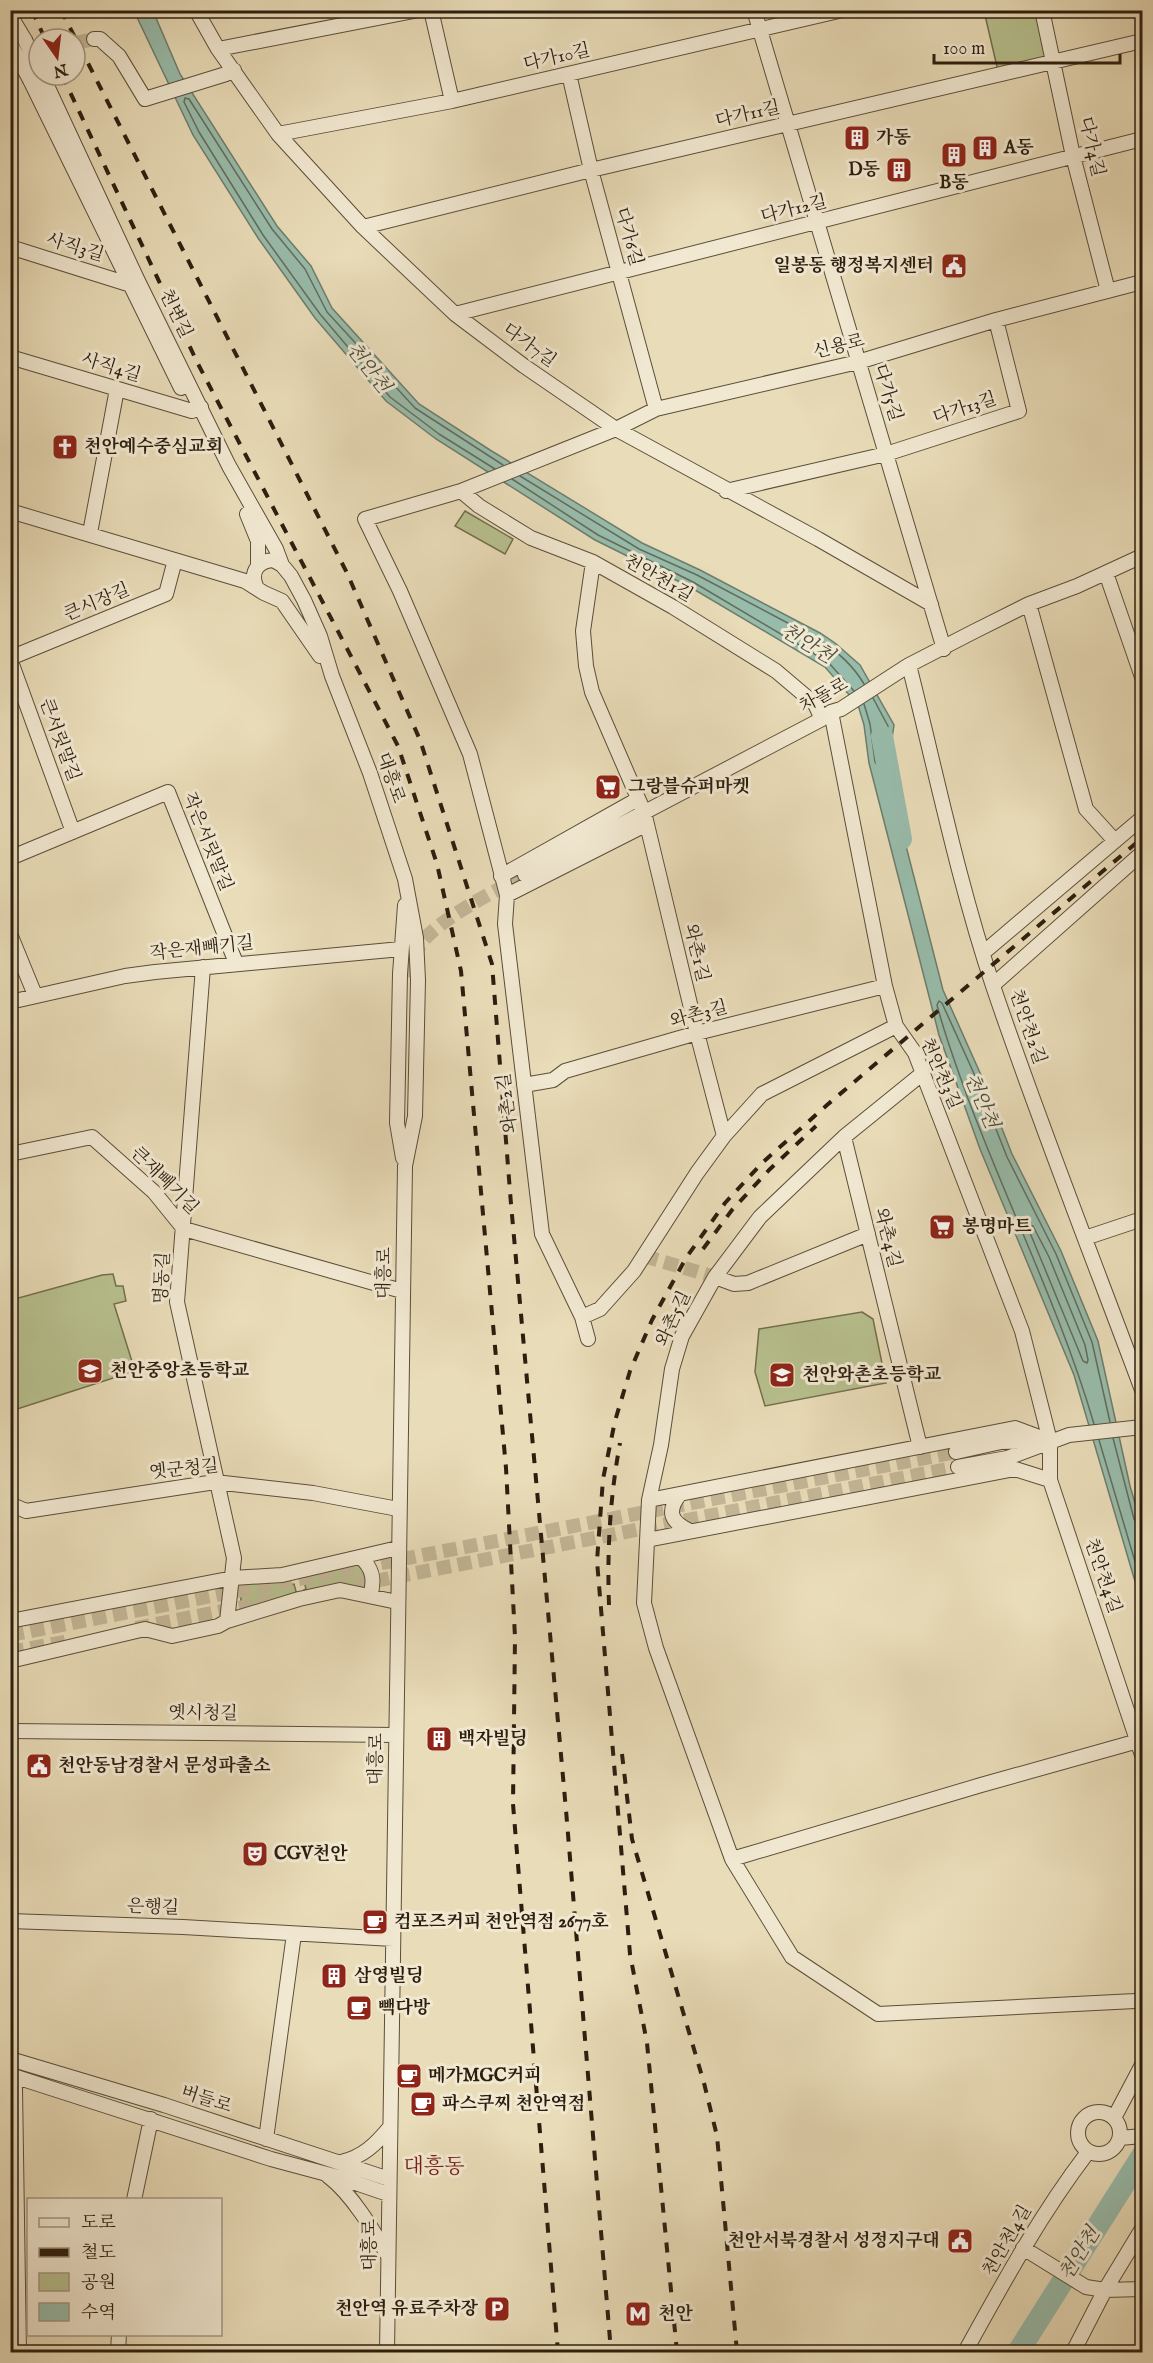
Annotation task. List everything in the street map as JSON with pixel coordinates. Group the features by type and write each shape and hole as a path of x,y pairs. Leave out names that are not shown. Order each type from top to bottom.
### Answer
{"street":[{"name":"다가7길","path":"196,10 230,72 278,134 363,227 455,314 524,366 616,429 726,491 818,539 930,604"},
{"path":"218,48 418,10"},
{"path":"431,10 452,101"},
{"name":"다가5길","path":"754,10 944,649"},
{"name":"다가10길","path":"278,134 452,101 843,10"},
{"name":"다가4길","path":"1042,10 1073,156 1108,291"},
{"path":"10,15 27,45"},
{"path":"94,39 100,39 119,56 146,99 230,72"},
{"name":"다가11길","path":"363,227 591,170 1143,41"},
{"path":"10,43 27,62"},
{"path":"10,53 27,51"},
{"name":"다가6길","path":"569,74 591,170 656,409"},
{"name":"천변길","path":"43,87 128,284 304,600 320,636 332,676"},
{"name":"천변길","path":"44,87 253,524 258,541 256,568"},
{"name":"다가12길","path":"455,314 1143,139"},
{"name":"사직3길","path":"10,247 128,284"},
{"name":"신용로","path":"461,491 616,429 656,409 858,362 996,320 1143,282"},
{"name":"다가13길","path":"726,491 886,454 1019,411 996,320"},
{"name":"사직4길","path":"10,357 117,389 196,409"},
{"path":"90,533 117,389"},
{"name":"천안천1길","path":"461,491 479,506 531,538 593,562 673,607 776,670 814,704 831,713"},
{"name":"와촌2길","path":"461,491 364,519 400,591 470,754 490,826 507,895 505,924 542,1234 582,1317 588,1339"},
{"path":"10,511 215,571 256,586 264,593 282,601 312,642 332,676"},
{"name":"차돌로","path":"525,874 831,713 909,665 944,649 973,632 1029,604 1077,586 1143,556"},
{"name":"큰시장길","path":"10,659 166,594 175,560"},
{"path":"215,571 256,568 268,561 284,567 286,584 280,591 270,594"},
{"name":"와촌1길","path":"593,562 583,631 586,666 592,692 643,812 724,1136"},
{"path":"256,568 253,575 256,586"},
{"path":"1106,573 1143,678"},
{"path":"1029,604 1086,809 1115,841"},
{"name":"큰서릿말길","path":"10,659 73,832"},
{"name":"천안천2길","path":"909,665 967,900 993,985 1143,1390"},
{"name":"대흥로","path":"332,676 370,773 405,879 397,1123 405,1166"},
{"name":"천안천3길","path":"831,713 885,986 896,1026 915,1053 1022,1331 1050,1441"},
{"name":"작은서릿말길","path":"10,858 168,792 236,963"},
{"path":"501,876 643,812"},
{"path":"507,895 643,812"},
{"path":"983,953 1143,818"},
{"path":"993,985 1143,853"},
{"name":"대흥로","path":"387,2352 402,1291 405,1166 415,1116 417,980 417,938 406,894"},
{"path":"10,934 35,995"},
{"name":"작은재빼기길","path":"10,1002 125,976 236,963 401,949"},
{"name":"명동길","path":"203,967 177,1302 215,1482 234,1558 227,1621"},
{"path":"405,1166 408,977"},
{"name":"와촌3길","path":"524,1085 553,1080 565,1071 697,1033 885,986"},
{"path":"582,1317 600,1309 634,1270 697,1173 724,1136 762,1094 896,1026"},
{"path":"844,1137 923,1073"},
{"name":"큰재빼기길","path":"10,1154 92,1137 154,1192 184,1229 402,1291"},
{"name":"와촌4길","path":"844,1137 920,1447"},
{"name":"와촌5길","path":"844,1137 760,1217 715,1277 682,1336 672,1369 661,1445 649,1500 644,1603 646,1616 732,1859 792,1957 878,2014 1143,1999"},
{"path":"1085,1238 1143,1219"},
{"path":"715,1277 734,1284 748,1283 868,1234"},
{"path":"958,1467 1007,1458 1069,1435 1141,1426"},
{"path":"649,1500 1016,1428 1050,1441"},
{"path":"956,1452 1001,1442 1050,1441"},
{"name":"천안천4길","path":"1050,1441 1050,1480 1143,1755"},
{"path":"647,1540 1015,1469 1050,1480"},
{"name":"옛군청길","path":"10,1504 26,1511 215,1482 313,1493 398,1509"},
{"path":"680,1494 672,1508 673,1518 677,1525 690,1531"},
{"path":"10,1621 233,1578 282,1575 398,1548"},
{"path":"360,1557 366,1562 373,1577 370,1596"},
{"path":"10,1661 145,1629 172,1636 218,1626 227,1621 299,1599 340,1590 397,1602"},
{"name":"옛시청길","path":"10,1731 395,1735"},
{"path":"732,1859 1138,1741"},
{"name":"은행길","path":"10,1921 393,1940"},
{"path":"266,2139 294,1934"},
{"name":"버들로","path":"10,2059 165,2105 389,2179"},
{"path":"1114,2118 1143,2065"},
{"name":"버들로","path":"10,2075 388,2194"},
{"path":"10,2082 15,2088 19,2352"},
{"path":"1101,2111 1114,2118 1120,2130 1120,2138 1108,2152 1101,2154 1089,2152 1078,2141 1078,2127 1081,2120 1093,2112 1101,2111"},
{"path":"134,2198 151,2119"},
{"path":"340,2162 364,2154 390,2127"},
{"path":"1120,2138 1143,2136"},
{"name":"천안천4길","path":"965,2352 1056,2194 1089,2152"},
{"path":"324,2173 334,2181 355,2206 388,2256"},
{"path":"1073,2352 1105,2290 1143,2229"},
{"path":"1023,2248 1086,2287 1105,2290 1143,2289"},
{"path":"118,2352 119,2336"}],"green space":[{"path":"984,11 1040,11 1048,52 1043,60 998,71"},
{"path":"465,511 513,539 505,554 455,526"},
{"path":"113,1274 116,1286 123,1286 126,1301 114,1304 135,1371 11,1411 11,1300"},
{"path":"862,1312 873,1319 886,1383 765,1406 755,1372 759,1329"},
{"path":"356,1560 367,1569 368,1591 305,1593 302,1573"},
{"path":"286,1576 288,1585 294,1584 297,1595 240,1611 242,1584"}],"water":[{"path":"134,11 153,11 180,74 277,226 311,266 332,308 419,404 642,543 700,570 820,633 860,665 894,725 887,772 943,990 981,1075 1012,1154 1061,1251 1098,1341 1130,1486 1142,1527 1142,1605 1074,1375 980,1149 939,1035 869,763 864,725 858,705 825,667 690,587 595,540 436,439 386,401 315,318 258,238 193,135"}],"waterway":[{"name":"천안천","path":"882,736 901,839"},
{"name":"천안천","path":"1018,2352 1142,2156"}],"tunnel":[{"path":"87,40 94,39"},
{"path":"408,977 419,946 439,926 468,906 525,875"},
{"path":"644,1256 715,1277"},
{"path":"10,1635 956,1452"},
{"path":"334,1589 958,1467"},
{"path":"136,1628 279,1600"},
{"path":"10,1652 70,1641"}],"railway":[{"path":"32,10 40,27"},
{"path":"61,10 347,573 420,740 492,964 611,2352"},
{"path":"68,87 197,362 398,746 437,864 461,971 506,1468 515,1637 513,1804 558,2352"},
{"path":"677,2352 647,2043 630,1954 597,1561 603,1479 615,1421 630,1371 652,1320 686,1258 725,1203 762,1163 827,1105 1142,838"},
{"path":"703,1249 732,1210 769,1170 816,1126"},
{"path":"609,1605 610,1524 620,1443"},
{"path":"622,1754 632,1839 704,2083 717,2136 737,2352"}],"place":[{"name":"가동","path":"857,138"},
{"name":"A동","path":"985,148"},
{"name":"B동","path":"954,155"},
{"name":"D동","path":"899,170"},
{"name":"일봉동 행정복지센터","path":"954,266"},
{"name":"천안예수중심교회","path":"65,447"},
{"name":"그랑블슈퍼마켓","path":"608,787"},
{"name":"봉명마트","path":"942,1227"},
{"name":"천안중앙초등학교","path":"90,1371"},
{"name":"천안와촌초등학교","path":"782,1375"},
{"name":"백자빌딩","path":"439,1739"},
{"name":"천안동남경찰서 문성파출소","path":"39,1766"},
{"name":"CGV천안","path":"255,1854"},
{"name":"컴포즈커피 천안역점 2677호","path":"375,1922"},
{"name":"삼영빌딩","path":"334,1976"},
{"name":"빽다방","path":"359,2008"},
{"name":"메가MGC커피","path":"409,2076"},
{"name":"파스쿠찌 천안역점","path":"423,2104"},
{"name":"천안서북경찰서 성정지구대","path":"960,2241"},
{"name":"천안역 유료주차장","path":"497,2309"},
{"name":"천안","path":"638,2314"}],"district":[{"name":"대흥동","path":"434,2167"}]}
